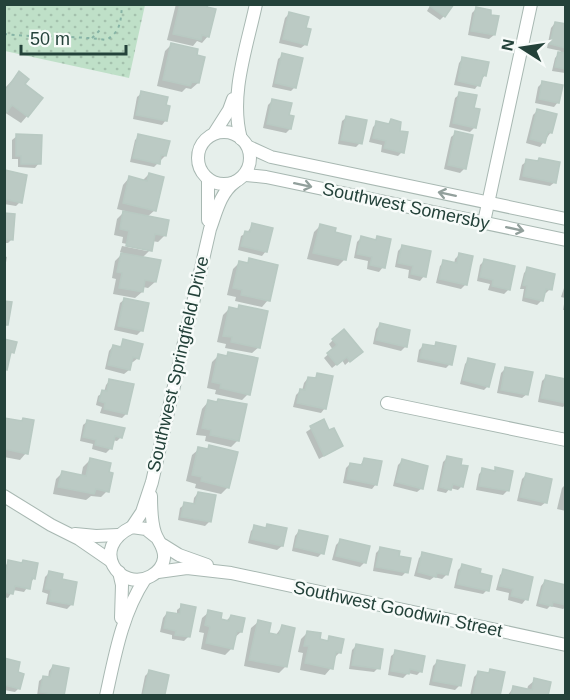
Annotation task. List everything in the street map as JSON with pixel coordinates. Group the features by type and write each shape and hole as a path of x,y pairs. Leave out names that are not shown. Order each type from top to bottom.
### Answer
{"street":[{"path":"240,80 229,110 215,132 200,147 200,166 207,179 225,184 241,178 251,163 237,119 240,80 256,4"},
{"path":"484,222 531,4"},
{"path":"215,132 230,133 245,143"},
{"name":"Southwest Somersby","path":"245,143 271,157 566,219"},
{"name":"Southwest Somersby","path":"241,178 266,177 566,240"},
{"name":"Southwest Springfield Drive","path":"205,246 220,201 230,186 241,178"},
{"name":"Southwest Springfield Drive","path":"132,526 142,512 152,482 205,246 209,213 207,179"},
{"path":"387,403 566,440"},
{"name":"Southwest Springfield Drive","path":"152,482 152,515 159,541"},
{"path":"4,496 111,561 119,572 122,585 121,631"},
{"path":"111,561 113,540 132,526 146,529 159,541 164,559 158,572 145,579 132,579 119,572"},
{"path":"65,532 96,536 118,535"},
{"name":"Southwest Goodwin Street","path":"159,541 179,555 231,573"},
{"name":"Southwest Goodwin Street","path":"158,572 187,568 231,573 566,645"},
{"path":"106,696 121,631 132,599 145,579"}],"path":[{"path":"4,34 41,38 106,40 115,34 120,24 122,4"},
{"path":"92,38 100,30"}],"green space":[{"path":"5,4 145,5 129,78 5,51"}],"building":[{"path":"180,4 208,4 207,7 216,9 209,37 202,35 201,40 173,34"},
{"path":"431,4 454,4 445,17 430,6"},
{"path":"476,7 491,10 491,15 499,16 495,35 471,31"},
{"path":"289,12 309,17 306,28 311,29 307,45 283,39"},
{"path":"555,22 566,24 566,48 550,44"},
{"path":"171,43 198,49 197,55 205,57 199,83 192,82 190,86 163,80"},
{"path":"558,52 566,53 566,69 555,67"},
{"path":"282,53 303,58 296,88 275,83"},
{"path":"462,57 489,62 486,76 483,75 480,86 458,81"},
{"path":"19,71 29,79 25,84 43,98 28,117 12,105 7,112 4,110 4,87 7,89"},
{"path":"542,81 563,85 559,103 539,99"},
{"path":"141,91 168,97 166,105 170,106 167,121 136,115"},
{"path":"459,92 477,95 474,108 480,109 476,128 453,123"},
{"path":"272,99 292,103 289,115 294,116 291,129 267,124"},
{"path":"537,109 557,114 552,133 548,132 545,143 530,139"},
{"path":"346,116 367,120 362,144 341,140"},
{"path":"391,119 401,122 400,131 408,132 404,153 384,148 386,141 373,138 376,121 389,124"},
{"path":"455,131 473,135 466,169 448,165"},
{"path":"16,134 42,135 41,164 21,164 21,156 16,156"},
{"path":"138,134 170,141 166,156 161,155 160,164 133,158"},
{"path":"539,158 560,162 556,183 523,176 526,159 538,161"},
{"path":"5,170 27,175 22,203 4,199"},
{"path":"149,173 164,177 156,211 123,203 129,176 147,181"},
{"path":"123,211 169,220 166,236 155,234 152,251 126,246 129,231 120,229"},
{"path":"4,213 15,214 13,240 4,239"},
{"path":"252,223 273,228 267,252 241,246 245,231 250,232"},
{"path":"320,224 336,228 335,232 351,236 346,260 313,253"},
{"path":"361,236 376,240 377,236 391,239 385,268 370,265 372,257 357,254"},
{"path":"402,245 431,251 426,277 411,274 413,266 398,263"},
{"path":"121,253 161,260 156,282 145,280 143,292 119,288 122,273 117,272"},
{"path":"459,253 473,256 467,285 439,279 443,260 457,263"},
{"path":"249,258 278,265 270,301 241,295 242,290 233,288 239,261 248,263"},
{"path":"484,259 515,266 510,290 492,286 493,280 480,277"},
{"path":"527,267 555,274 552,290 546,289 543,301 525,297 527,286 523,285"},
{"path":"124,298 149,303 143,331 118,326"},
{"path":"4,301 12,302 8,325 4,325"},
{"path":"239,305 268,311 260,348 231,342 232,337 223,336 229,307 238,309"},
{"path":"380,323 410,330 407,347 376,340"},
{"path":"344,329 363,352 350,362 347,357 337,365 327,353 337,345 332,339"},
{"path":"4,339 17,342 14,353 11,352 7,370 4,369"},
{"path":"123,339 143,344 139,359 133,357 130,370 108,365 113,345 121,347"},
{"path":"436,342 456,346 452,365 420,358 423,344 435,346"},
{"path":"228,352 258,358 250,395 220,388 221,384 212,382 218,354 227,356"},
{"path":"468,358 495,364 489,387 463,380"},
{"path":"505,367 533,372 528,395 501,390"},
{"path":"317,373 333,376 326,409 297,403 300,389 305,390 308,377 316,378"},
{"path":"546,375 566,379 566,403 541,398"},
{"path":"109,379 134,384 127,414 104,409 105,403 99,401 102,390 107,391"},
{"path":"218,399 247,404 239,441 210,435 211,430 202,428 208,400 217,402"},
{"path":"4,418 34,420 28,454 4,449"},
{"path":"324,419 329,430 334,428 343,446 324,456 310,426"},
{"path":"87,420 125,428 122,438 115,436 112,449 95,445 96,440 83,437"},
{"path":"209,445 238,452 229,488 201,481 202,477 192,475 198,447 208,449"},
{"path":"447,456 462,459 461,465 468,466 463,487 453,484 451,490 440,487"},
{"path":"90,458 111,463 109,472 113,473 109,492 96,489 94,494 58,487 62,471 86,476"},
{"path":"364,458 382,461 377,485 347,479 350,463 362,465"},
{"path":"402,459 428,466 423,489 396,482"},
{"path":"495,467 513,471 509,491 479,486 482,468 495,471"},
{"path":"526,473 552,479 547,503 520,497"},
{"path":"198,492 216,495 211,522 181,517 184,502 195,504"},
{"path":"267,524 287,528 283,546 251,539 254,525 266,528"},
{"path":"299,530 328,536 324,554 295,547"},
{"path":"340,539 370,546 366,563 336,556"},
{"path":"380,547 400,551 399,556 411,558 408,573 376,567"},
{"path":"422,552 452,559 448,575 437,573 436,577 418,572"},
{"path":"8,560 38,563 35,579 32,578 30,589 15,586 13,594 4,592"},
{"path":"462,564 481,569 480,573 492,576 489,591 457,584"},
{"path":"503,569 533,577 528,600 511,596 513,589 499,586"},
{"path":"49,571 63,574 62,579 77,582 73,605 49,601 51,590 45,589"},
{"path":"545,580 566,585 566,605 553,602 552,606 539,603"},
{"path":"181,604 196,607 190,637 175,635 176,631 164,628 167,612 180,614"},
{"path":"208,610 222,613 221,619 229,621 231,615 245,618 242,632 237,631 233,649 206,643 210,627 205,625"},
{"path":"258,620 271,623 269,633 279,635 282,625 295,628 287,667 249,660"},
{"path":"307,631 321,633 320,639 328,641 329,636 344,639 341,653 336,652 333,669 305,663 309,646 304,646"},
{"path":"356,644 383,649 380,669 352,665"},
{"path":"395,650 425,656 422,672 410,669 409,674 391,671"},
{"path":"4,658 20,662 18,672 24,674 20,689 4,685"},
{"path":"437,660 465,665 461,686 433,681"},
{"path":"53,665 69,668 64,696 40,692 43,676 50,677"},
{"path":"490,669 505,672 500,696 473,696 478,671 489,673"},
{"path":"149,670 169,675 165,694 143,696"},
{"path":"534,678 551,682 548,696 511,696 513,686 532,690"}]}
